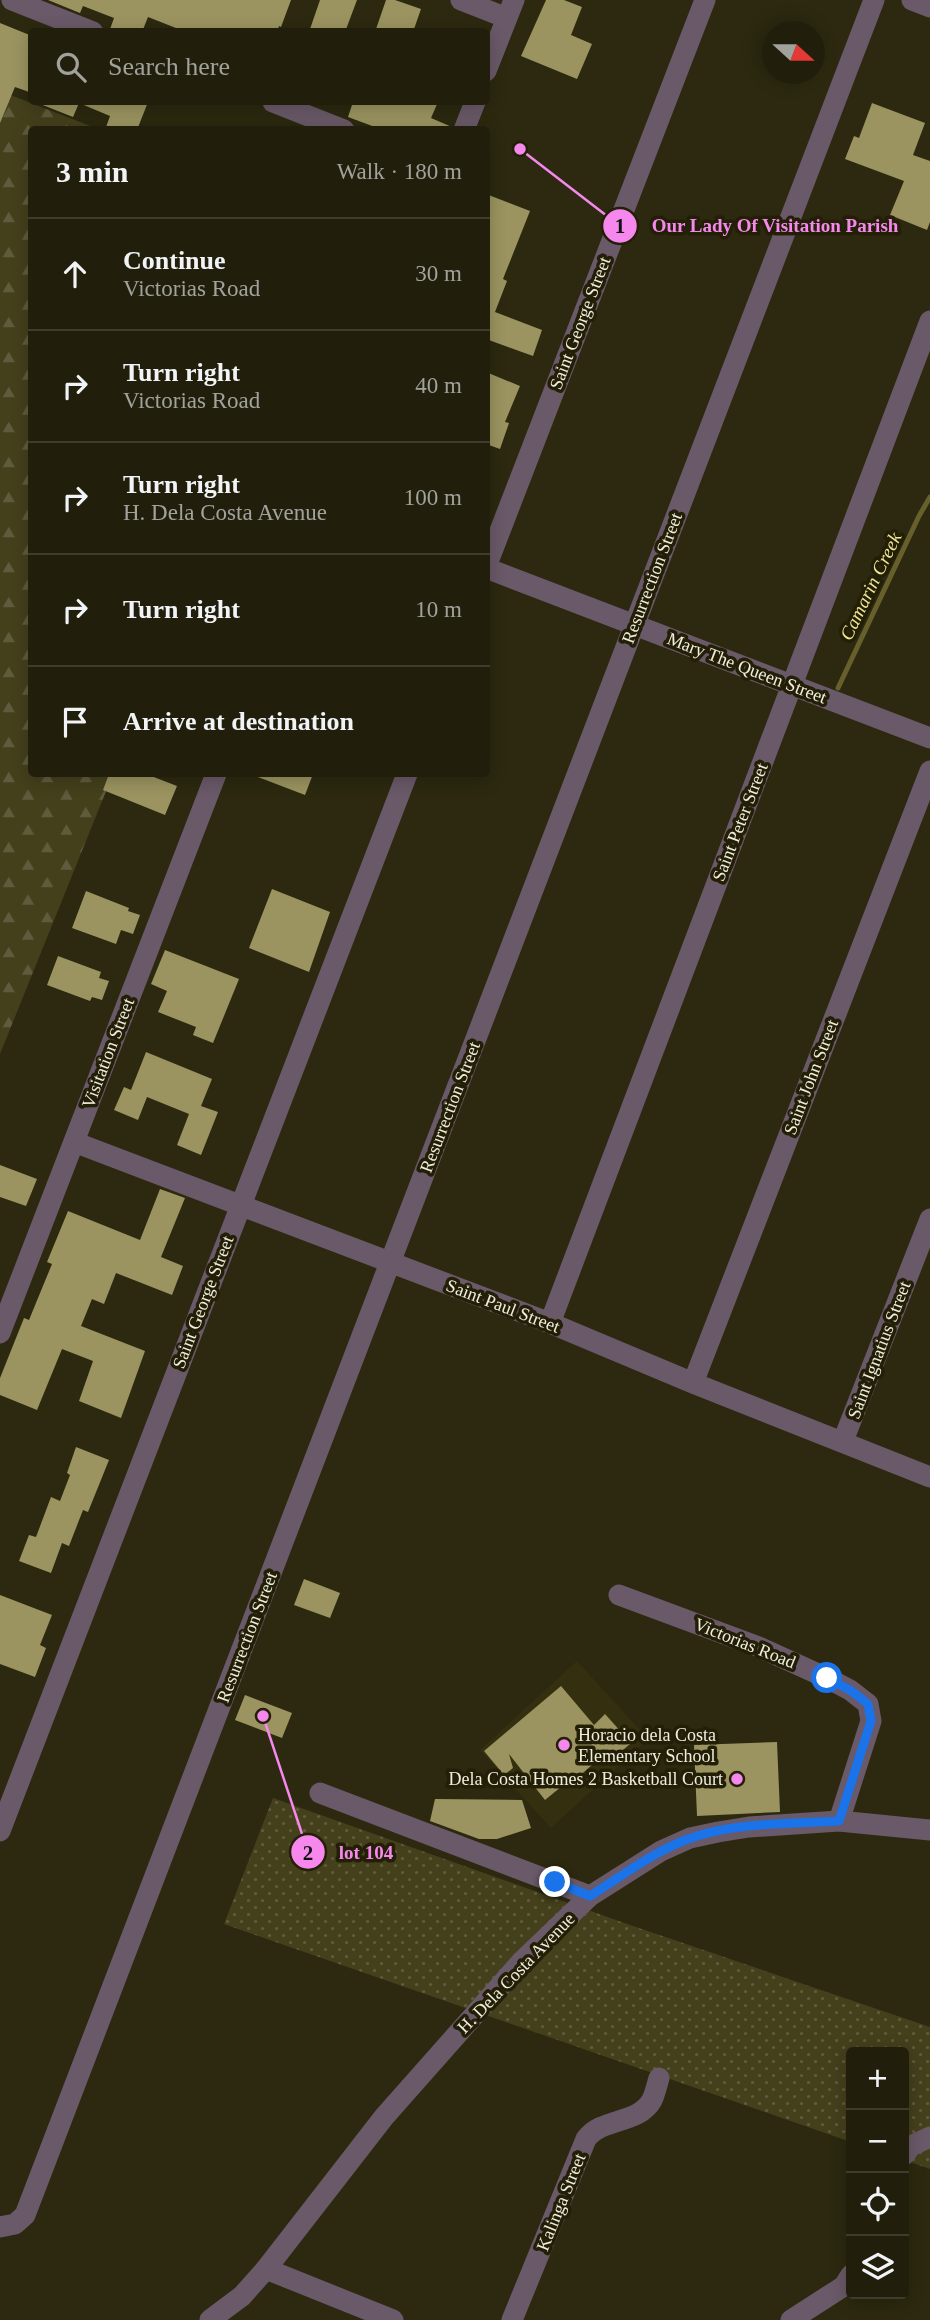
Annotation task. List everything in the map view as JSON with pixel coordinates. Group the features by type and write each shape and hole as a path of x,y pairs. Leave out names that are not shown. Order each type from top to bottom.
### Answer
{"street":[{"path":"12,0 83,28"},
{"path":"461,0 510,9 490,61"},
{"name":"Saint George Street","path":"490,558 705,0"},
{"name":"Resurrection Street","path":"0,2227 15,2224 25,2215 874,0"},
{"path":"912,0 930,7"},
{"path":"280,105 334,126"},
{"path":"466,126 474,105"},
{"name":"Saint Peter Street","path":"550,1323 930,321"},
{"name":"Mary The Queen Street","path":"490,570 930,738"},
{"name":"Saint John Street","path":"693,1383 930,771"},
{"name":"Visitation Street","path":"0,1333 215,777"},
{"name":"Saint George Street","path":"0,1831 406,777"},
{"name":"Saint Paul Street","path":"74,1142 550,1323 930,1477"},
{"name":"Saint Ignatius Street","path":"844,1441 930,1219"},
{"name":"Victorias Road","path":"620,1595 759,1647 838,1684 868,1704 871,1721 839,1821"},
{"path":"320,1793 590,1896"},
{"name":"H. Dela Costa Avenue","path":"210,2320 242,2296 384,2117 522,1961 590,1896 661,1851 690,1838 749,1827 839,1821 930,1830"},
{"name":"Kalinga Street","path":"512,2320 586,2139 600,2127 641,2113 652,2100 659,2078"},
{"path":"909,2149 930,2137"},
{"path":"266,2269 393,2320"},
{"path":"791,2320 846,2283"}],"shaded area":[{"name":"Horacio dela Costa Elementary School","path":"577,1661 648,1739 551,1828 480,1750"}],"green space":[{"path":"0,91 28,102 28,105 36,105 90,126 28,126 28,777 112,777 0,1054"},
{"path":"273,1798 630,1925 930,2027 930,2169 909,2162 909,2047 846,2047 846,2140 224,1924"}],"building":[{"path":"48,0 291,0 278,28 176,28 148,17 144,28 110,28 114,18 83,6 80,13"},
{"path":"320,0 357,0 346,28 310,28"},
{"path":"386,0 395,0 421,9 414,28 376,28"},
{"path":"546,0 564,0 582,7 571,35 592,44 577,79 521,56"},
{"path":"0,23 28,34 28,92 15,87 0,123"},
{"path":"872,103 925,123 913,155 930,161 930,222 927,230 890,215 904,181 845,159 854,136 859,138"},
{"path":"43,105 78,105 73,117"},
{"path":"84,105 147,105 139,126 106,126 110,116"},
{"path":"352,105 437,105 431,118 450,126 372,126 348,117"},
{"path":"490,196 530,211 503,279 507,281 495,312 542,330 533,356 490,340"},
{"path":"490,374 520,386 505,422 509,423 500,449 490,445"},
{"path":"108,777 154,777 177,786 165,815 103,790"},
{"path":"258,777 312,777 305,795"},
{"path":"272,889 330,912 309,972 249,948"},
{"path":"86,891 140,915 133,934 121,930 116,944 72,928"},
{"path":"165,950 239,979 213,1043 193,1035 196,1027 158,1012 167,991 151,984"},
{"path":"58,956 101,972 99,978 109,981 102,1000 92,997 90,1001 47,985"},
{"path":"146,1052 212,1079 201,1106 218,1112 201,1155 177,1145 189,1114 147,1097 138,1120 114,1110 124,1087 131,1090"},
{"path":"0,1165 37,1179 26,1206 0,1197"},
{"path":"160,1189 185,1198 161,1257 183,1266 172,1295 116,1273 104,1304 92,1299 81,1326 145,1351 121,1418 79,1401 93,1361 62,1349 37,1410 0,1395 0,1378 24,1318 29,1320 52,1264 47,1262 68,1211 140,1240"},
{"path":"76,1447 109,1460 88,1512 83,1510 69,1546 62,1543 51,1573 19,1561 29,1535 36,1537 51,1497 60,1501 70,1475 67,1473"},
{"path":"304,1579 340,1593 330,1618 294,1605"},
{"path":"0,1595 52,1615 40,1645 46,1648 35,1677 0,1664"},
{"path":"561,1686 594,1725 605,1714 631,1743 606,1765 600,1758 569,1785 567,1782 545,1800 509,1754 513,1768 504,1775 484,1751"},
{"path":"245,1695 292,1713 282,1738 235,1720"},
{"name":"Dela Costa Homes 2 Basketball Court","path":"777,1742 780,1812 697,1816 694,1745"},
{"path":"435,1799 522,1800 531,1828 497,1839 479,1839 430,1821"}],"waterway":[{"name":"Camarin Creek","path":"838,688 930,497"}],"place":[{"name":"Our Lady Of Visitation Parish","path":"520,149"},
{"name":"lot 104","path":"263,1716"},
{"name":"Horacio dela Costa Elementary School","path":"564,1745"},
{"name":"Dela Costa Homes 2 Basketball Court","path":"737,1779"}],"route":[{"path":"555,1882 590,1896 661,1851 690,1838 749,1827 839,1821 871,1721 868,1704 850,1690 827,1678"}]}
